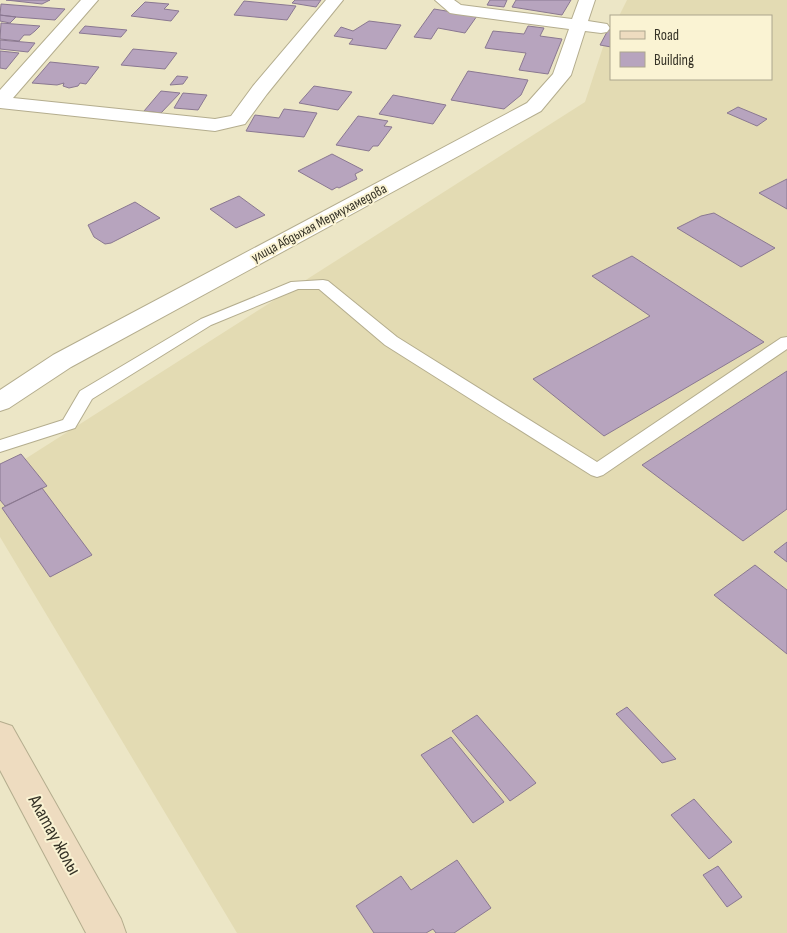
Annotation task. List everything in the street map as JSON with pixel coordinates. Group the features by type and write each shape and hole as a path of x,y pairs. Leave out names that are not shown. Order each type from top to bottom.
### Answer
{"main road":[{"name":"Алатау жолы","path":"0,737 108,933"}],"street":[{"path":"0,101 90,0"},
{"path":"0,101 215,125 238,120 260,90 335,0"},
{"path":"443,0 456,9 601,28"},
{"name":"улица Абдыхая Мермухамедова","path":"0,402 62,361 534,107 562,75 588,0"}],"lane":[{"path":"0,446 68,424 86,395 206,322 296,285 323,284 392,341 597,471 787,342"}],"shaded area":[{"path":"627,0 787,0 787,933 237,933 0,537 0,475 585,102 603,47 610,34 610,80 772,80 772,15 620,15"}],"building":[{"path":"6,0 50,0 42,4"},
{"path":"295,0 321,0 316,7 292,3"},
{"path":"490,0 507,0 504,7 487,5"},
{"path":"516,0 571,0 562,15 512,7"},
{"path":"244,1 296,6 287,20 234,15"},
{"path":"145,2 169,4 164,9 179,11 171,21 131,16"},
{"path":"1,4 65,9 55,20 16,17 0,15"},
{"path":"434,9 477,16 465,33 438,28 431,39 414,37"},
{"path":"0,15 16,17 10,23 0,21"},
{"path":"369,21 401,25 386,49 349,44 353,39 334,36 341,27 353,31"},
{"path":"1,23 40,26 30,35 24,35 19,41 0,39"},
{"path":"85,26 127,30 121,37 79,33"},
{"path":"528,26 544,28 540,36 562,39 548,74 519,70 526,53 485,48 493,31 524,34"},
{"path":"608,30 610,30 610,47 600,45"},
{"path":"0,40 35,43 28,52 0,49"},
{"path":"133,49 177,53 165,69 121,65"},
{"path":"0,51 19,53 6,69 0,68"},
{"path":"50,62 99,67 86,84 80,83 78,86 69,88 63,86 64,83 57,85 32,83"},
{"path":"468,71 528,80 521,95 504,109 451,100"},
{"path":"177,76 188,77 183,84 170,85"},
{"path":"314,86 352,92 338,110 299,103"},
{"path":"161,91 180,93 161,113 144,111"},
{"path":"183,93 207,95 198,110 174,108"},
{"path":"393,95 446,105 433,124 379,114"},
{"path":"738,107 767,119 757,126 727,113"},
{"path":"284,109 317,113 304,137 246,131 255,115 279,118"},
{"path":"358,116 388,121 384,126 392,127 378,146 373,146 369,151 336,145"},
{"path":"332,154 363,170 355,174 357,179 332,190 298,171"},
{"path":"787,179 787,209 759,193"},
{"path":"239,196 265,215 236,228 210,209"},
{"path":"135,202 160,218 111,243 105,244 94,237 88,225"},
{"path":"714,213 775,248 741,267 677,228 701,216"},
{"path":"632,256 764,342 604,436 533,379 650,316 592,276"},
{"path":"787,371 787,509 743,541 642,465"},
{"path":"21,454 47,486 5,506 0,500 0,464"},
{"path":"42,488 92,555 50,577 2,508"},
{"path":"787,542 787,562 774,552"},
{"path":"755,565 787,590 787,654 714,595"},
{"path":"627,707 676,759 662,763 616,714"},
{"path":"477,715 536,783 510,801 452,731"},
{"path":"451,737 504,802 473,823 421,755"},
{"path":"694,799 732,842 709,859 671,815"},
{"path":"457,860 491,908 454,933 436,933 433,929 426,933 374,933 356,906 401,876 411,890"},
{"path":"718,866 742,897 727,907 703,875"}]}
